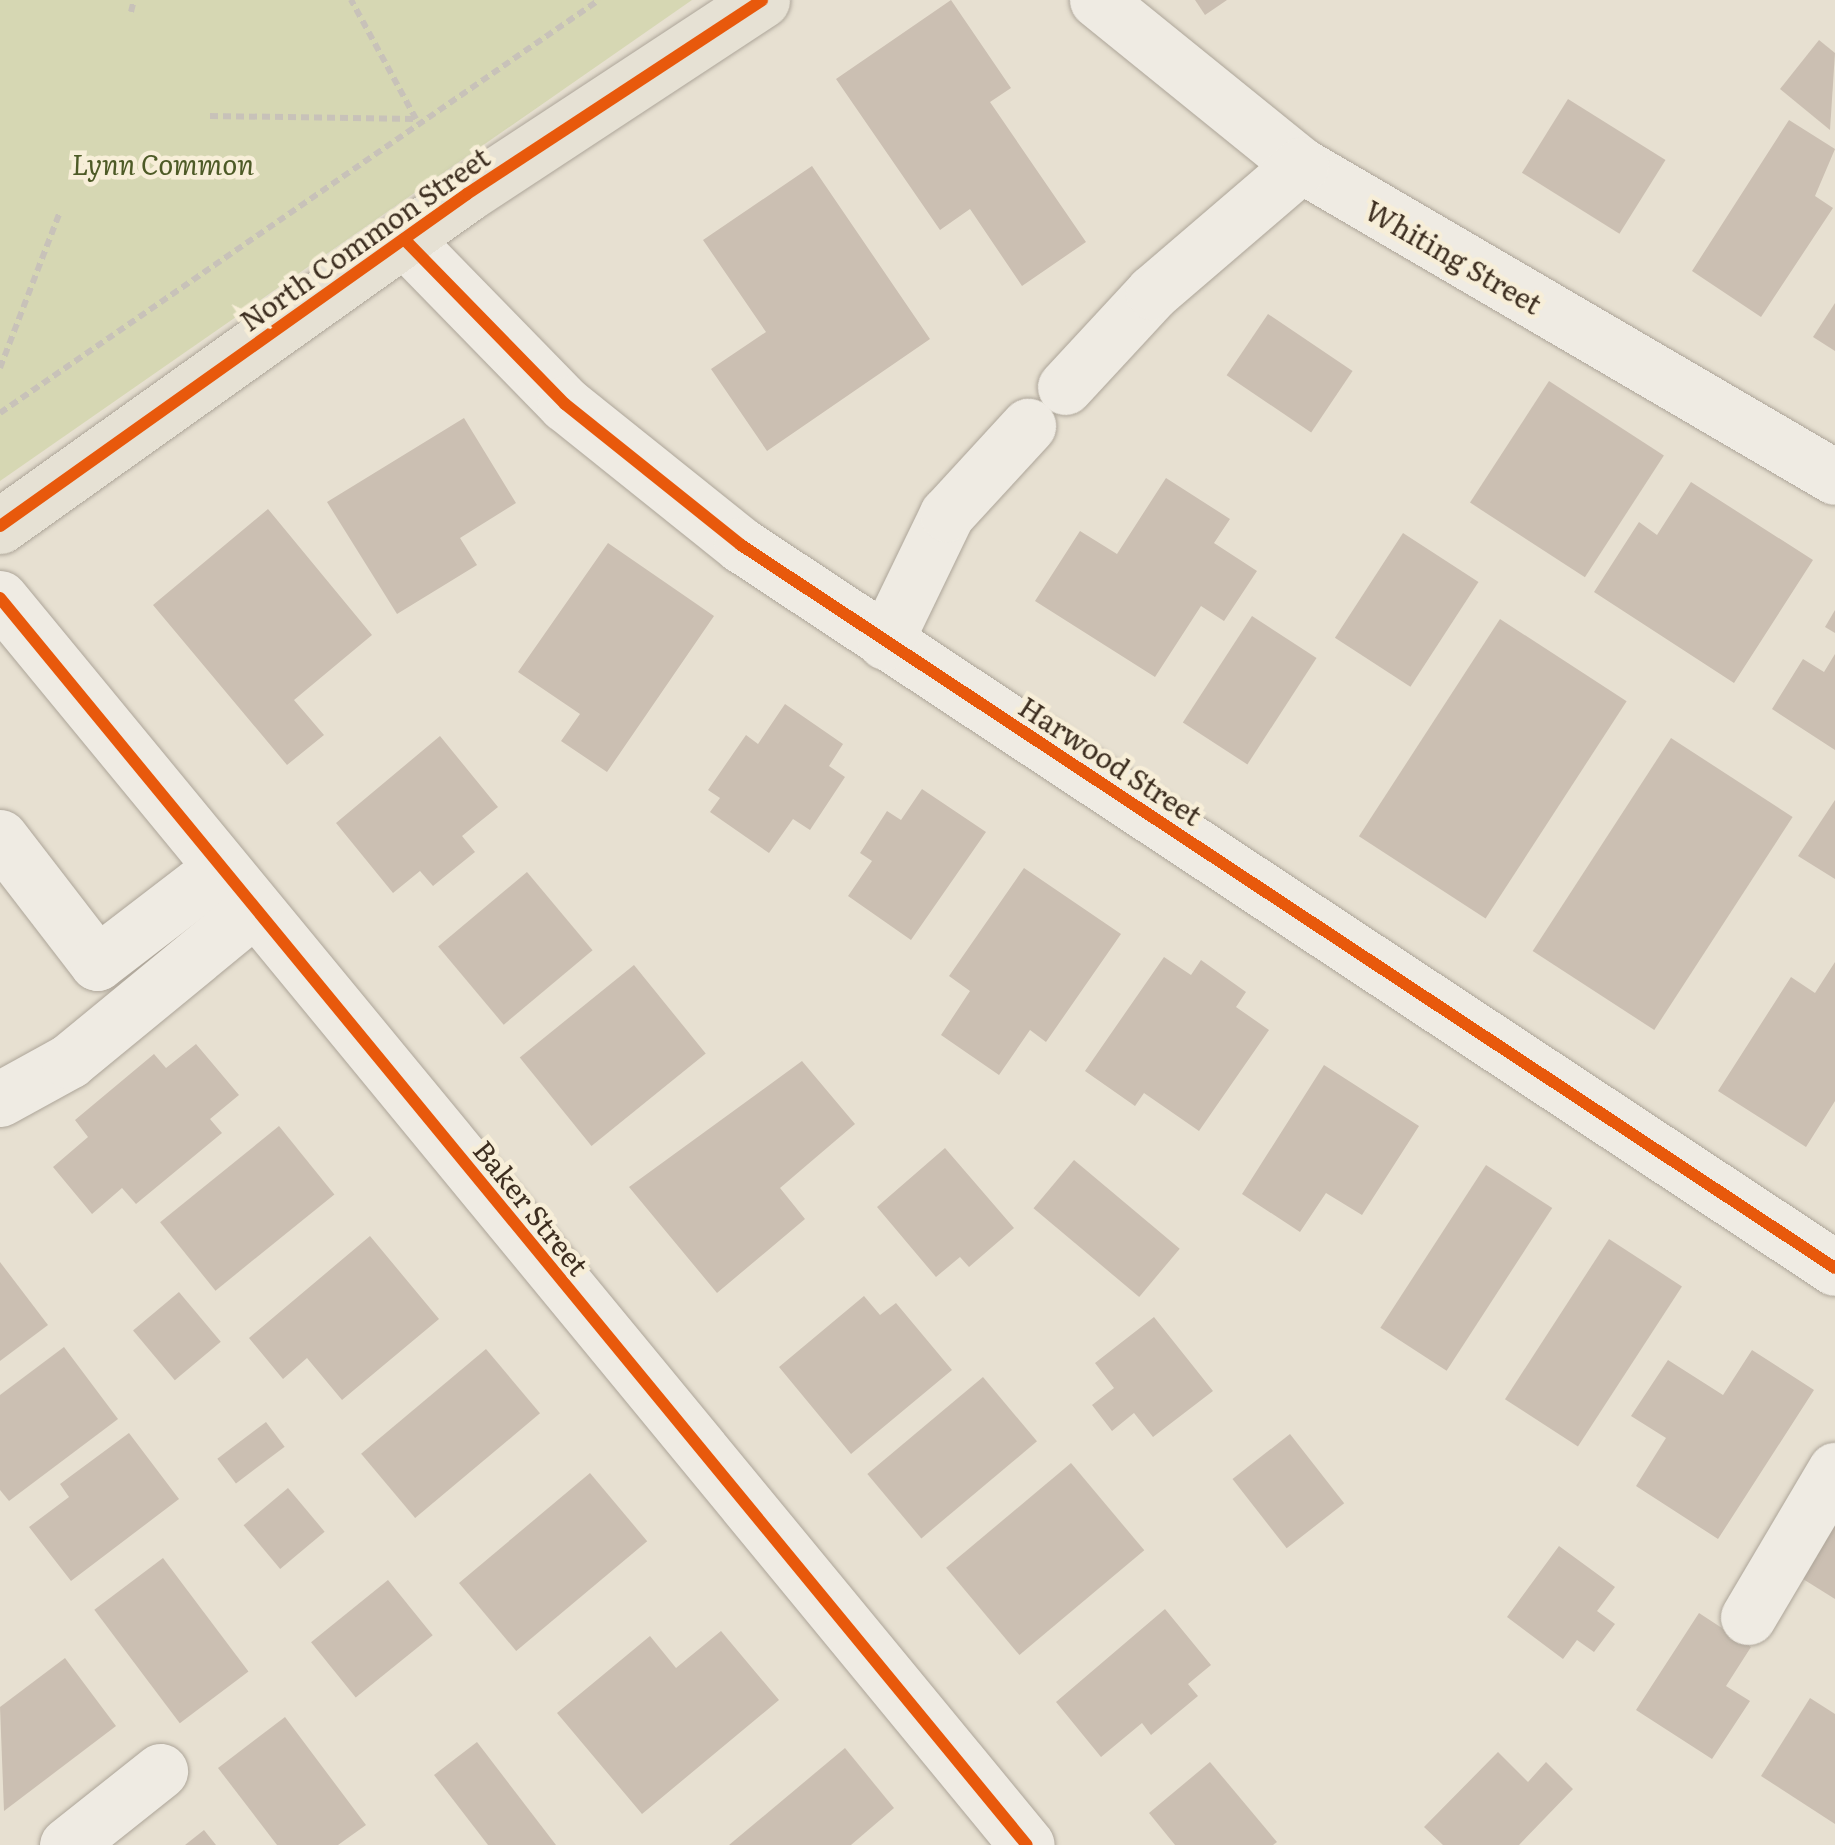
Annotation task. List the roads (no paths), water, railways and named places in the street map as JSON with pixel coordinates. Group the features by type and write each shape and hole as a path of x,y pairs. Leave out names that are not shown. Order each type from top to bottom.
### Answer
{"main road":[{"name":"North Common Street","path":"0,526 404,239 762,0"}],"street":[{"name":"Whiting Street","path":"1097,0 1302,165 1835,476"},
{"path":"1064,387 1153,292 1302,165"},
{"name":"Harwood Street","path":"404,239 488,332 656,482 885,642 1835,1268"},
{"path":"885,642 947,514 1028,426"},
{"name":"Baker Street","path":"0,598 1027,1845"},
{"path":"0,836 97,964 238,888"},
{"path":"0,1099 69,1061 238,888"},
{"path":"1748,1617 1835,1470"},
{"path":"67,1845 160,1771"}],"park label":[{"name":"Lynn Common","path":"163,163"}]}
